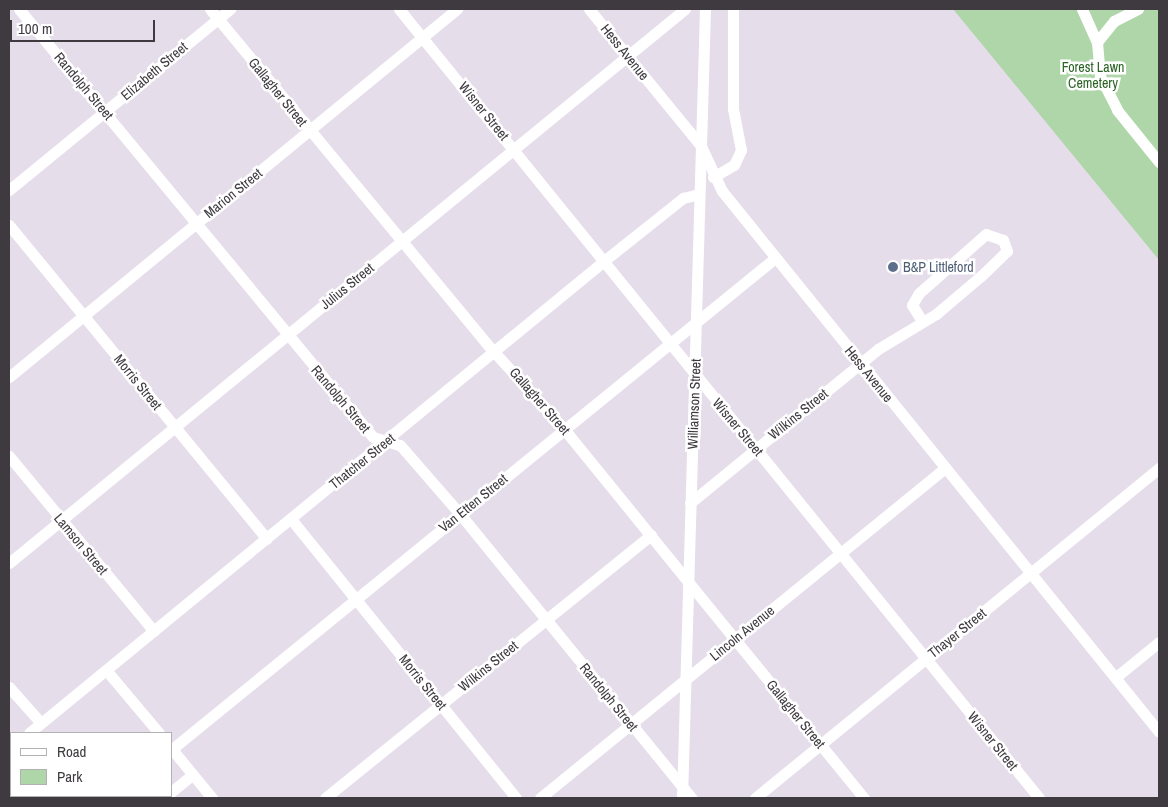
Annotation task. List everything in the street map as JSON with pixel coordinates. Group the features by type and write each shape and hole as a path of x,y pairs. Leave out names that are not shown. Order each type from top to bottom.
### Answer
{"street":[{"name":"Randolph Street","path":"19,9 373,437 400,445 460,514 692,798"},
{"name":"Gallagher Street","path":"210,9 401,242 564,429 864,798"},
{"name":"Elizabeth Street","path":"9,190 230,9"},
{"name":"Wisner Street","path":"399,9 605,260 669,344 841,553 1038,798"},
{"name":"Marion Street","path":"9,377 458,9"},
{"name":"Hess Avenue","path":"589,9 701,146 713,177 775,258 1159,732"},
{"name":"Julius Street","path":"9,563 685,9"},
{"name":"Williamson Street","path":"682,798 705,9"},
{"path":"713,177 734,165 741,150 733,109 733,9"},
{"path":"1082,9 1097,42 1100,76 1117,110 1159,162"},
{"path":"1097,42 1114,20 1138,9"},
{"name":"Thatcher Street","path":"30,732 605,260 683,198 699,194"},
{"name":"Morris Street","path":"9,224 267,539"},
{"name":"Wilkins Street","path":"690,503 860,363 922,321 1002,258 1007,251 1003,240 986,234 919,293 912,305 922,321"},
{"name":"Van Etten Street","path":"172,749 775,258"},
{"name":"Lamson Street","path":"9,456 154,631"},
{"name":"Lincoln Avenue","path":"540,798 945,468"},
{"name":"Thayer Street","path":"755,798 1159,468"},
{"name":"Morris Street","path":"291,519 516,798"},
{"name":"Wilkins Street","path":"325,798 651,534"},
{"path":"1116,677 1159,642"},
{"path":"106,670 158,732"},
{"path":"9,686 41,723"},
{"path":"172,749 212,798"},
{"path":"172,791 192,775"}],"green space":[{"name":"Forest Lawn Cemetery","path":"953,9 1159,9 1159,260"}],"place":[{"name":"B&P Littleford","path":"893,267"}]}
